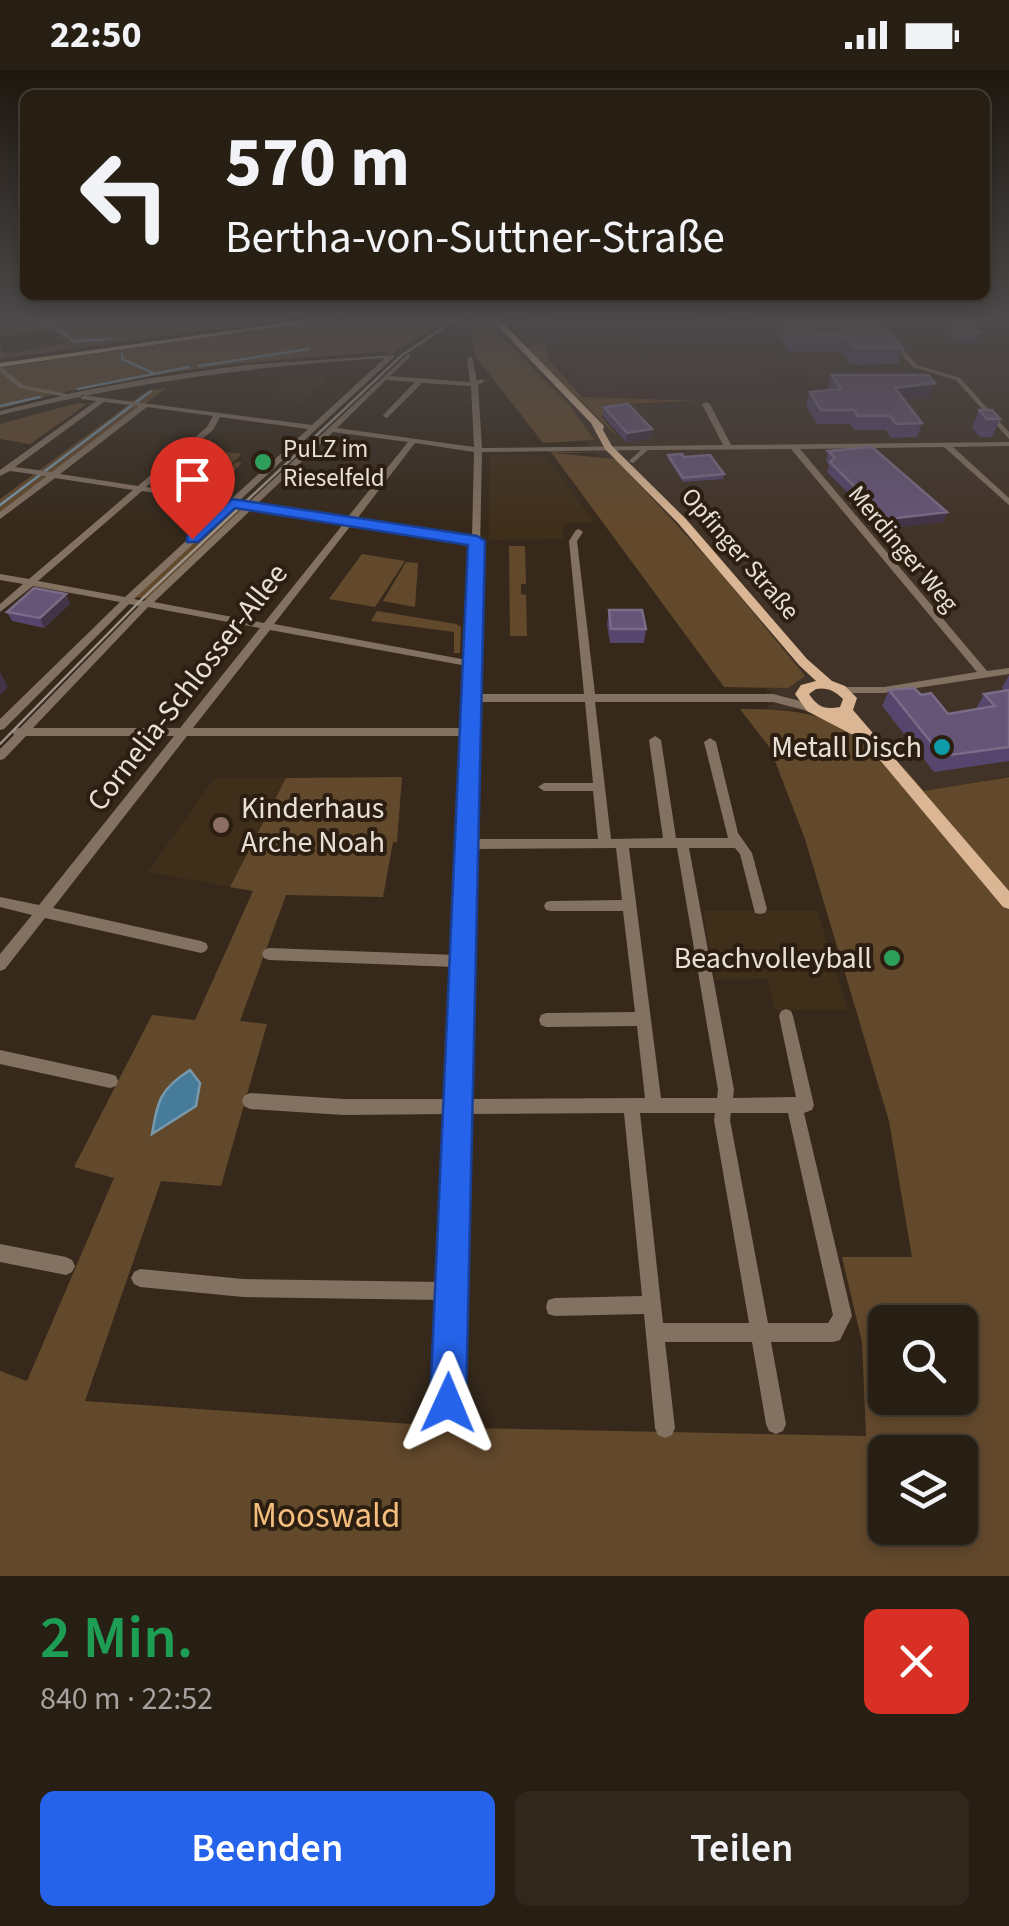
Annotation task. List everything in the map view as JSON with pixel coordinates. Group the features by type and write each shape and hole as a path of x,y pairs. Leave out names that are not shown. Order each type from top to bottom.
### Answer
{"main road":[{"name":"Opfinger Straße","path":"560,387 803,662 847,701"},
{"name":"Opfinger Straße","path":"616,449 638,456 642,477"},
{"name":"Opfinger Straße","path":"803,662 807,688 803,699 818,711"},
{"name":"Opfinger Straße","path":"807,688 827,684"},
{"path":"818,711 847,701 872,742 1009,902"},
{"path":"818,711 872,742"}],"street":[{"path":"25,387 313,428"},
{"path":"0,413 118,387"},
{"path":"0,756 8,731 232,503 357,387"},
{"path":"8,731 137,602 250,506 374,387"},
{"path":"387,416 415,387"},
{"path":"448,1403 477,541 478,387"},
{"path":"965,387 1009,437"},
{"path":"4,471 103,399"},
{"path":"0,516 137,404"},
{"path":"706,404 728,448"},
{"path":"0,609 210,428 216,417"},
{"path":"330,430 479,450 1009,444"},
{"name":"Cornelia-Schlosser-Allee","path":"0,965 413,442"},
{"path":"946,445 1009,502"},
{"name":"Merdinger Weg","path":"794,447 984,674"},
{"path":"638,456 656,448"},
{"path":"4,471 477,541"},
{"path":"579,532 574,541 605,843"},
{"path":"0,577 473,664"},
{"path":"847,701 884,690 1009,670"},
{"path":"472,698 772,698 807,688"},
{"path":"772,698 818,711"},
{"path":"8,731 470,732"},
{"path":"654,740 726,1090 722,1120 776,1424"},
{"path":"710,742 732,834 746,853 760,909"},
{"path":"544,787 599,787"},
{"path":"622,843 654,1106"},
{"path":"468,844 739,844"},
{"path":"0,902 201,947"},
{"path":"551,906 629,905"},
{"path":"269,954 463,961"},
{"path":"654,1332 833,1333 842,1316 786,1016"},
{"path":"546,1020 643,1019"},
{"path":"0,1056 110,1080"},
{"path":"250,1101 344,1107 800,1105"},
{"path":"631,1106 664,1428"},
{"path":"0,1253 66,1266"},
{"path":"140,1278 243,1288 450,1291"},
{"path":"555,1307 652,1305"}],"shaded area":[{"path":"279,387 318,387 301,402 266,398"},
{"path":"552,387 567,388 622,441 601,415 601,405 691,403 594,399 582,387 1009,387 1009,776 911,794 852,731 801,710 769,709 768,705 783,704 768,703 766,693 778,692 765,686 788,688 612,459 598,455 587,443 593,440 569,404"},
{"path":"572,387 839,387 822,390 817,393 819,397 712,398 712,404 690,399 594,399"},
{"path":"490,455 544,455 594,522 563,523 563,539 489,540"},
{"name":"Kinderhaus Arche Noah","path":"214,778 286,778 230,887 148,872"},
{"path":"703,911 817,911 848,1010 775,1010 767,979 715,980"}],"green space":[{"path":"0,387 89,387 47,397 0,409"},
{"path":"499,387 552,387 594,440 543,443"},
{"path":"566,387 573,387 582,397 701,401 602,405 605,415 601,416 622,441"},
{"path":"166,388 0,514 0,499 147,391"},
{"path":"87,404 30,444 0,439 0,424"},
{"path":"197,448 241,454 223,473 236,462 242,463 222,483 170,475 177,469 192,471 179,468 193,468 211,452"},
{"path":"545,451 602,453 552,453 616,459 719,571 805,676 788,688 724,687 551,452"},
{"path":"230,507 243,509 148,599 133,597"},
{"path":"509,546 525,546 526,584 521,584 521,594 526,595 527,636 510,636"},
{"path":"362,554 405,561 375,607 329,599"},
{"path":"406,562 418,563 415,607 383,601"},
{"path":"377,611 456,624 461,627 460,653 454,653 454,632 371,621"},
{"name":"Mooswald","path":"740,709 799,713 839,726 872,752 911,794 921,791 902,765 924,791 1009,777 1009,1576 0,1576 0,1371 27,1381 114,1178 74,1167 152,1015 195,1020 253,891 230,887 286,778 402,777 397,842 393,842 383,897 286,895 240,1021 267,1024 221,1186 161,1181 85,1401 469,1428 866,1436 862,1342 842,1257 912,1257 889,1121 805,839 770,748"}],"water":[{"path":"190,1070 200,1083 196,1106 152,1134 162,1096"}],"building":[{"path":"901,387 895,388 922,423 896,424 890,416 821,410 810,392"},
{"path":"628,404 652,429 627,433 604,407"},
{"path":"979,410 992,410 1000,419 987,419"},
{"path":"872,447 947,512 880,520 868,505 873,505 830,462 835,458 828,451"},
{"path":"668,455 710,455 724,474 683,478"},
{"path":"34,588 66,594 40,618 7,612"},
{"path":"609,610 642,610 646,629 611,629"},
{"path":"914,688 921,695 931,693 948,714 995,706 984,694 1009,690 1009,747 942,756 889,690"}],"waterway":[{"path":"78,389 87,387"},
{"path":"0,505 151,391"},
{"path":"0,406 40,397"}],"tram line":[{"path":"0,744 142,599 368,387"}],"place":[{"name":"PuLZ im Rieselfeld","path":"263,462"},
{"name":"Metall Disch","path":"942,747"},
{"name":"Kinderhaus Arche Noah","path":"221,825"},
{"name":"Beachvolleyball","path":"892,958"}],"route":[{"path":"192,539 232,503 477,541 448,1403"}]}
